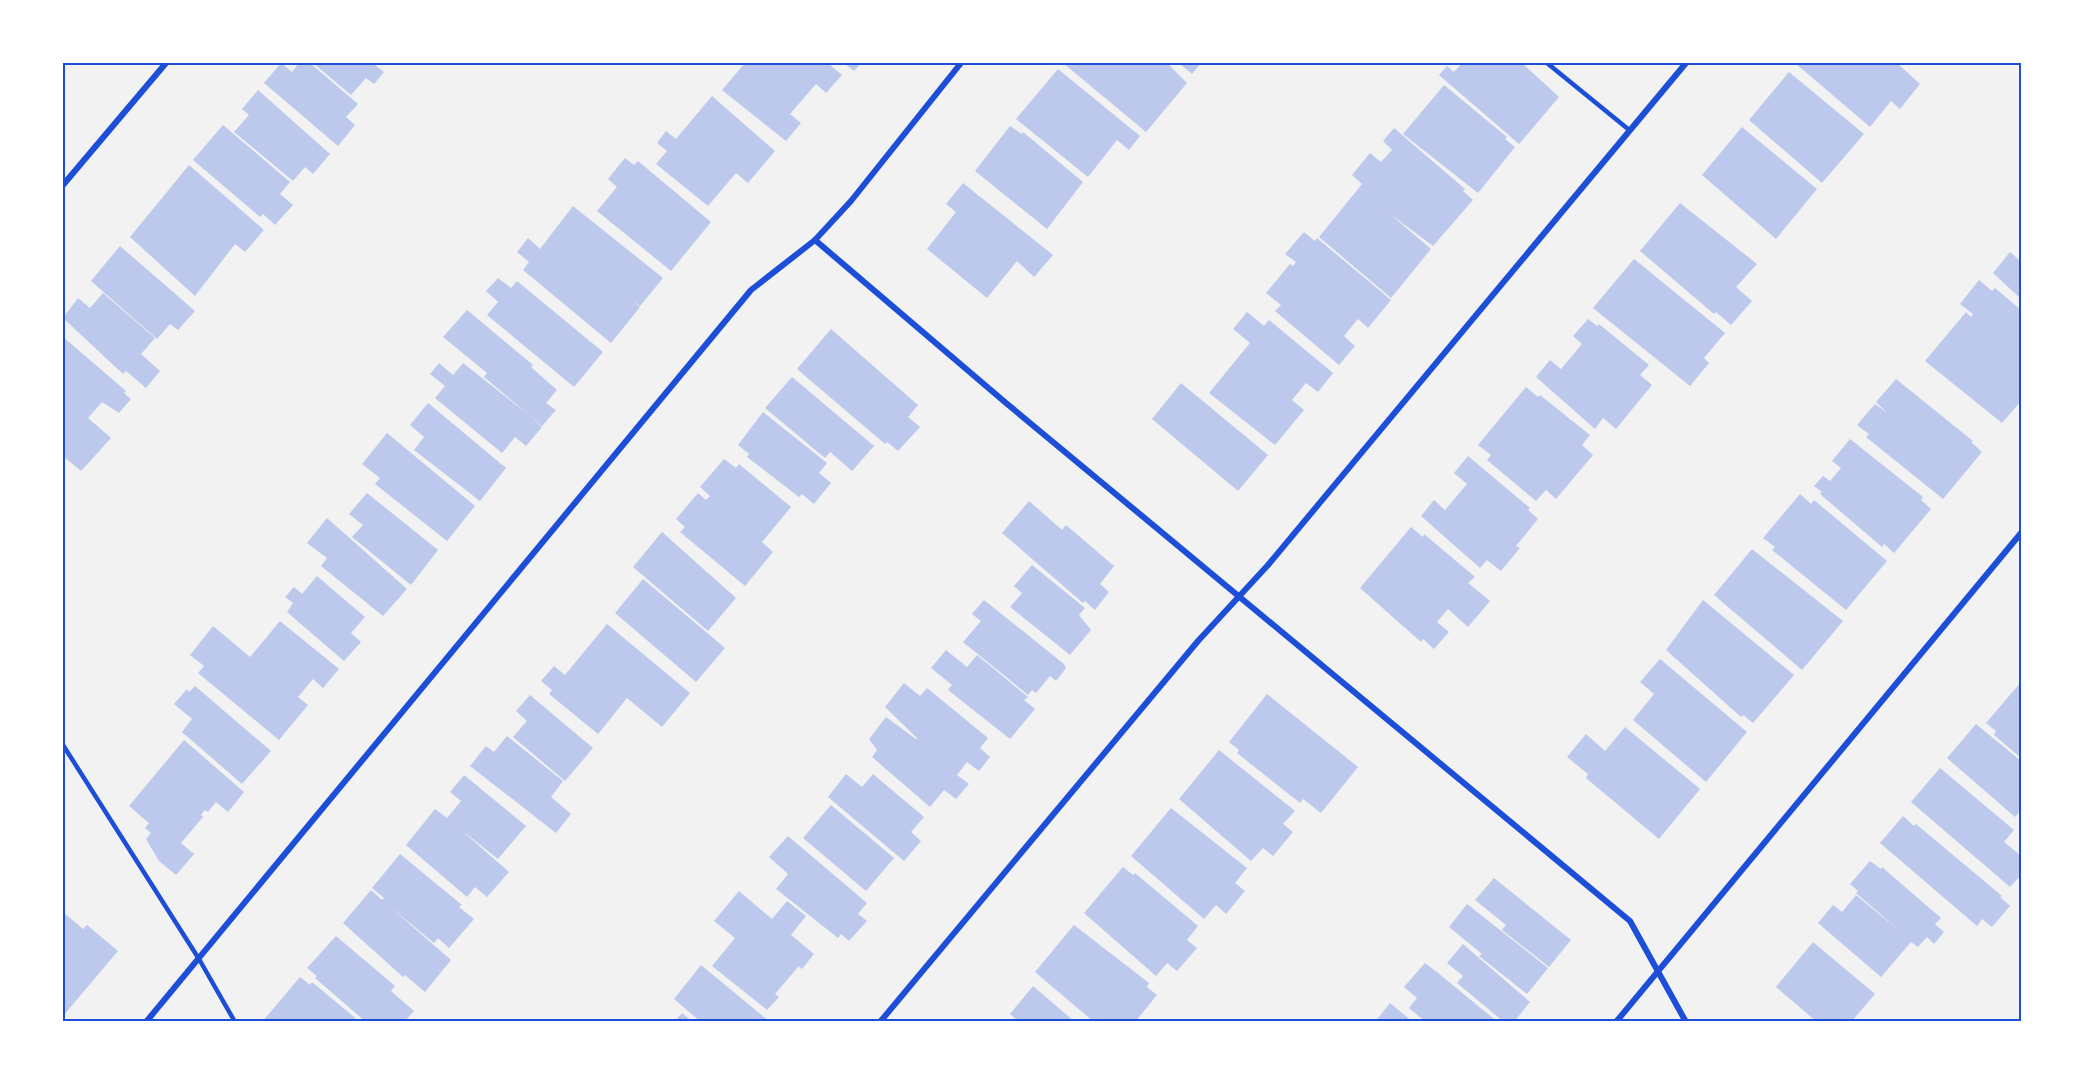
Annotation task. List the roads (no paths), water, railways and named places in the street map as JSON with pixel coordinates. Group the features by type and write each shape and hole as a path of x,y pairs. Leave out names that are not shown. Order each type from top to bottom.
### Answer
{"street":[{"path":"63,185 166,63"},
{"path":"146,1022 751,290 815,240 855,196 961,63"},
{"path":"880,1022 1198,641 1268,565 1686,63"},
{"path":"815,240 1239,597 1630,921 1686,1022"},
{"path":"1616,1022 2021,533"}],"lane":[{"path":"1547,63 1629,129"},
{"path":"63,745 199,959 235,1022"}]}
